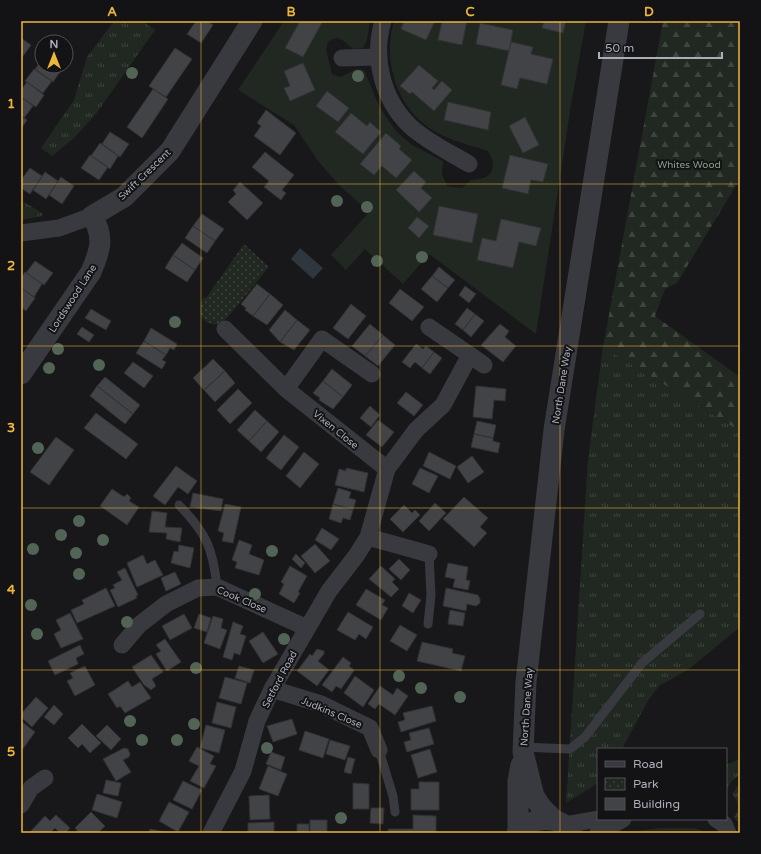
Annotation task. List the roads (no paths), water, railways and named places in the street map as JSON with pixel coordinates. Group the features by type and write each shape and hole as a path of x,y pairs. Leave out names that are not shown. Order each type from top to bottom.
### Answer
{"street":[{"name":"Swift Crescent","path":"21,233 59,228 92,216 124,197 170,150 252,21"},
{"path":"383,21 378,57 386,91 396,108 409,125 427,139 469,164"},
{"name":"North Dane Way","path":"518,833 518,781 523,750 526,682 554,430 619,21"},
{"path":"342,58 378,57"},
{"name":"Lordswood Lane","path":"21,374 91,272 98,256 100,240 99,227 92,216"},
{"path":"429,327 484,365"},
{"name":"Vixen Close","path":"225,329 286,389 387,470"},
{"path":"286,389 322,339 372,374"},
{"name":"Setford Road","path":"211,833 243,771 257,721 272,689 329,591 356,556 368,537 387,470 416,430 443,405 470,355"},
{"path":"368,537 428,554"},
{"name":"Cook Close","path":"122,645 139,625 166,604 198,588 217,587 307,628"},
{"name":"Judkins Close","path":"272,689 321,704 370,728 379,750"},
{"name":"North Dane Way","path":"523,750 534,796 541,807 563,826"},
{"path":"21,805 31,788 45,778"},
{"name":"North Dane Way","path":"518,833 525,825 544,819 563,826"},
{"path":"563,826 597,819"},
{"path":"598,833 621,820"},
{"path":"718,820 724,824 728,833"}],"lane":[{"path":"179,505 196,522 205,537 211,551 217,587"},
{"path":"428,554 431,595 428,624"},
{"path":"523,750 570,749 585,737 642,663 700,614"},
{"path":"379,750 393,796 395,812"}],"park label":[{"name":"Whites Wood","path":"689,164"}]}
